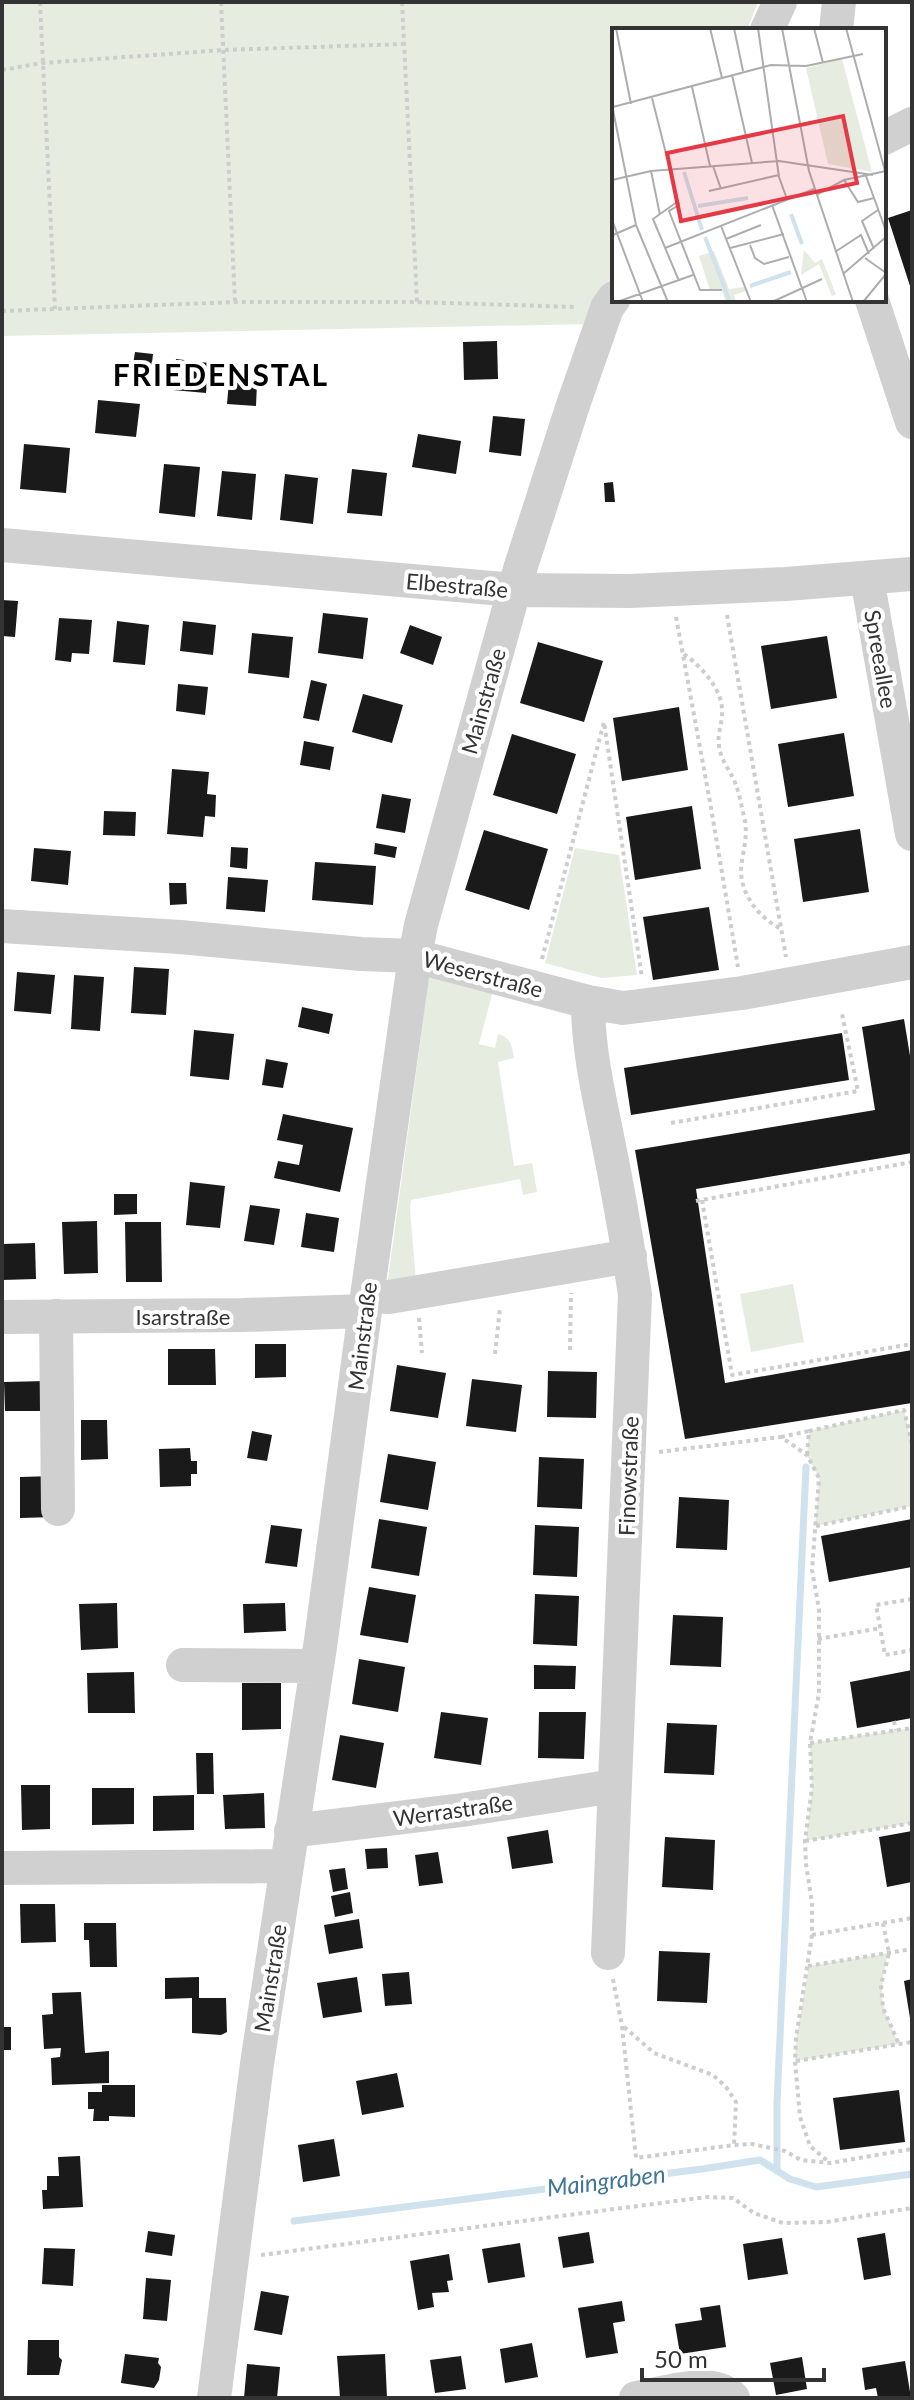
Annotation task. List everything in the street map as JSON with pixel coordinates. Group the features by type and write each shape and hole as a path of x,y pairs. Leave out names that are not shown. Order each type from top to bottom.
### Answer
{"street":[{"path":"768,28 780,2"},
{"path":"836,28 839,2"},
{"path":"886,137 912,124"},
{"path":"873,302 912,422"},
{"name":"Mainstraße","path":"214,2398 257,2064 317,1666 415,956 514,590 573,405 611,303"},
{"name":"Elbestraße","path":"2,545 514,590 630,591 912,574"},
{"name":"Spreeallee","path":"867,578 912,834"},
{"name":"Weserstraße","path":"2,926 415,956 588,1002 623,1008 742,993 912,962"},
{"name":"Finowstraße","path":"588,1002 591,1057 635,1295 608,1953"},
{"name":"Isarstraße","path":"2,1317 243,1315 366,1304 389,1297 630,1256"},
{"path":"56,1316 58,1509"},
{"path":"183,1665 317,1666"},
{"name":"Werrastraße","path":"291,1831 462,1810 614,1786"},
{"path":"2,1868 287,1866"},
{"path":"655,2397 707,2386 723,2390 733,2398"}],"path":[{"path":"40,2 55,309"},
{"path":"221,2 235,302"},
{"path":"402,2 417,302"},
{"path":"2,70 42,63 224,50 404,44"},
{"path":"2,311 235,302 611,303"},
{"path":"727,609 791,984"},
{"path":"674,611 742,993"},
{"path":"682,652 714,685 722,700 718,742 721,756 736,785 746,825 741,871 744,888 767,922 781,929"},
{"path":"535,988 604,722 646,1006"},
{"path":"671,1123 858,1091 842,1014"},
{"path":"912,1162 699,1200 732,1375 912,1344"},
{"path":"570,1350 572,1266"},
{"path":"495,1354 504,1277"},
{"path":"629,1456 781,1437 904,1410 912,1444"},
{"path":"807,1455 809,1431"},
{"path":"781,1437 807,1455 819,1478 812,1570 819,1609 819,1693 810,1743 812,1788 805,1841 812,1935 795,2061 800,2117 810,2146 830,2163"},
{"path":"815,1526 912,1506"},
{"path":"912,1599 876,1605 885,1655 912,1650"},
{"path":"818,1639 881,1628"},
{"path":"894,1721 896,1730"},
{"path":"810,1743 912,1728"},
{"path":"805,1841 911,1824 911,1832"},
{"path":"812,1935 912,1918"},
{"path":"883,1923 889,1953 881,1985 883,2008 899,2044"},
{"path":"808,1966 912,1949"},
{"path":"608,1953 622,2026 636,2158 752,2144 785,2151 801,2160 830,2163 912,2149"},
{"path":"622,2026 654,2053 713,2075 726,2087 736,2102 734,2145"},
{"path":"795,2061 912,2042"},
{"path":"232,2259 707,2197 733,2198 754,2213 783,2223 827,2222 912,2208"}],"shaded area":[{"path":"2,2 758,2 748,28 612,28 612,291 589,324 2,336"},
{"path":"575,848 619,855 637,975 601,978 545,963"},
{"path":"429,977 494,987 479,1044 495,1048 498,1034 506,1038 511,1046 514,1058 498,1062 514,1166 532,1163 537,1192 523,1195 520,1179 411,1200 416,1281 387,1287"},
{"path":"793,1284 804,1342 751,1352 740,1294"},
{"path":"904,1410 912,1445 912,1506 815,1526 819,1478 807,1455 809,1431"},
{"path":"912,1728 912,1823 806,1841 812,1788 810,1743"},
{"path":"888,1953 883,2000 899,2044 795,2061 809,1966"}],"building":[{"path":"912,210 912,289 911,289 888,218"},
{"path":"497,341 498,379 464,380 463,342"},
{"path":"135,352 153,354 151,373 132,371"},
{"path":"176,359 209,363 206,393 173,390"},
{"path":"229,381 257,383 256,406 227,404"},
{"path":"98,400 140,404 136,437 95,433"},
{"path":"493,416 525,419 521,456 489,452"},
{"path":"418,434 461,441 456,474 412,467"},
{"path":"24,444 70,448 66,493 20,489"},
{"path":"164,464 200,467 195,517 159,513"},
{"path":"352,469 387,473 382,516 347,513"},
{"path":"222,471 256,474 252,520 217,516"},
{"path":"285,474 318,478 313,524 280,520"},
{"path":"613,482 615,502 605,502 604,483"},
{"path":"2,600 18,601 15,637 2,636"},
{"path":"323,613 368,618 363,659 318,653"},
{"path":"59,618 92,620 89,654 72,653 71,662 55,660"},
{"path":"117,621 149,625 145,665 113,662"},
{"path":"183,621 216,625 213,655 180,651"},
{"path":"410,625 442,637 433,665 400,653"},
{"path":"252,633 293,637 289,678 248,673"},
{"path":"827,636 837,698 771,709 761,646"},
{"path":"538,642 603,661 584,722 520,703"},
{"path":"311,680 327,684 319,721 303,718"},
{"path":"178,684 208,687 205,715 176,711"},
{"path":"363,694 403,705 392,743 352,732"},
{"path":"679,707 688,770 622,781 613,718"},
{"path":"844,733 854,796 788,807 778,744"},
{"path":"512,734 576,754 557,814 493,795"},
{"path":"304,741 334,747 330,770 300,765"},
{"path":"172,769 209,772 207,794 216,795 215,817 205,816 203,837 167,834"},
{"path":"382,794 411,799 405,833 376,828"},
{"path":"692,806 701,869 635,880 626,817"},
{"path":"104,811 136,812 135,836 103,835"},
{"path":"860,829 869,892 803,902 794,839"},
{"path":"484,830 548,849 529,910 465,890"},
{"path":"375,843 397,847 395,858 374,854"},
{"path":"231,847 248,848 247,869 230,867"},
{"path":"34,848 71,851 68,885 31,881"},
{"path":"315,862 376,866 373,905 312,900"},
{"path":"228,877 268,880 265,912 226,909"},
{"path":"169,883 186,883 187,904 170,905"},
{"path":"709,907 719,970 653,980 643,917"},
{"path":"134,967 169,969 166,1015 131,1013"},
{"path":"17,972 55,975 51,1014 14,1011"},
{"path":"74,975 104,977 100,1031 71,1029"},
{"path":"302,1007 333,1014 329,1034 298,1027"},
{"path":"904,1019 912,1068 912,1153 696,1189 725,1383 912,1350 912,1403 685,1439 635,1150 875,1110 862,1027"},
{"path":"194,1030 234,1034 229,1080 190,1076"},
{"path":"842,1033 849,1080 631,1115 624,1068"},
{"path":"266,1059 288,1063 283,1088 262,1085"},
{"path":"283,1114 353,1128 340,1192 274,1178 278,1161 299,1165 303,1145 277,1140"},
{"path":"190,1182 225,1186 220,1228 186,1225"},
{"path":"114,1194 137,1194 137,1214 114,1215"},
{"path":"250,1205 280,1209 274,1245 244,1241"},
{"path":"306,1213 339,1218 334,1252 301,1247"},
{"path":"97,1221 98,1273 64,1274 62,1222"},
{"path":"125,1222 161,1222 162,1282 126,1282"},
{"path":"35,1243 36,1279 2,1280 2,1244"},
{"path":"255,1344 286,1344 286,1377 255,1378"},
{"path":"168,1349 215,1349 216,1385 168,1385"},
{"path":"397,1365 446,1373 438,1418 390,1411"},
{"path":"548,1371 597,1372 596,1418 547,1417"},
{"path":"472,1379 522,1385 516,1432 466,1426"},
{"path":"46,1381 47,1411 5,1411 4,1382"},
{"path":"81,1420 107,1420 108,1459 81,1460"},
{"path":"252,1431 272,1435 267,1461 247,1458"},
{"path":"190,1448 191,1461 197,1461 197,1474 191,1474 191,1486 160,1487 159,1449"},
{"path":"388,1454 436,1462 428,1510 380,1502"},
{"path":"539,1457 584,1459 582,1509 537,1507"},
{"path":"53,1476 54,1517 20,1518 20,1477"},
{"path":"679,1497 729,1500 727,1550 676,1548"},
{"path":"379,1519 427,1527 419,1576 371,1568"},
{"path":"912,1519 912,1567 829,1582 821,1536"},
{"path":"271,1525 302,1529 297,1567 265,1563"},
{"path":"535,1525 579,1527 577,1577 533,1575"},
{"path":"369,1587 416,1595 408,1643 360,1635"},
{"path":"535,1594 579,1596 577,1646 533,1644"},
{"path":"117,1603 118,1648 81,1650 79,1604"},
{"path":"285,1603 286,1631 244,1633 243,1604"},
{"path":"673,1615 723,1617 721,1667 670,1665"},
{"path":"359,1659 405,1667 398,1712 352,1704"},
{"path":"534,1665 576,1666 575,1689 534,1689"},
{"path":"912,1670 912,1718 857,1728 850,1682"},
{"path":"134,1672 135,1713 88,1713 87,1673"},
{"path":"242,1683 281,1683 281,1729 242,1730"},
{"path":"441,1712 488,1718 481,1765 434,1758"},
{"path":"539,1712 586,1712 584,1759 538,1758"},
{"path":"667,1723 717,1725 714,1775 664,1773"},
{"path":"340,1735 384,1743 376,1788 332,1780"},
{"path":"196,1753 213,1753 214,1794 197,1794"},
{"path":"21,1785 50,1785 50,1829 22,1830"},
{"path":"92,1788 134,1788 134,1824 92,1825"},
{"path":"264,1793 265,1828 225,1829 223,1795"},
{"path":"194,1795 194,1830 153,1831 153,1796"},
{"path":"548,1830 553,1863 512,1869 507,1837"},
{"path":"912,1831 912,1882 887,1887 879,1837"},
{"path":"665,1837 715,1840 713,1890 662,1887"},
{"path":"387,1848 388,1868 367,1869 365,1849"},
{"path":"438,1852 443,1883 419,1886 415,1855"},
{"path":"345,1868 348,1889 333,1892 329,1870"},
{"path":"350,1892 353,1913 335,1917 331,1896"},
{"path":"20,1904 55,1904 56,1942 21,1943"},
{"path":"359,1919 363,1948 329,1954 324,1925"},
{"path":"84,1923 116,1923 117,1967 90,1967 89,1940 84,1940"},
{"path":"659,1951 710,1953 707,2003 657,2001"},
{"path":"409,1972 412,2004 385,2006 382,1974"},
{"path":"199,1977 199,1998 226,1998 227,2032 221,2035 192,2033 192,1998 165,1999 165,1978"},
{"path":"357,1977 362,2012 323,2018 317,1983"},
{"path":"912,1979 912,2018 910,2018 904,1981"},
{"path":"81,1992 85,2053 109,2051 109,2083 52,2085 51,2058 60,2057 61,2048 44,2049 42,2015 53,2014 52,1993"},
{"path":"2,2027 11,2027 11,2050 2,2050"},
{"path":"397,2073 404,2107 362,2115 356,2081"},
{"path":"102,2085 135,2085 135,2117 109,2116 109,2121 93,2121 94,2109 88,2109 88,2092 102,2092"},
{"path":"899,2090 905,2142 840,2150 833,2098"},
{"path":"334,2139 340,2176 303,2182 298,2145"},
{"path":"80,2156 83,2207 43,2209 42,2190 47,2190 47,2176 59,2176 58,2157"},
{"path":"148,2231 175,2235 172,2256 145,2252"},
{"path":"589,2232 594,2263 563,2268 558,2237"},
{"path":"885,2233 891,2275 864,2280 857,2238"},
{"path":"782,2238 788,2274 748,2280 743,2244"},
{"path":"520,2243 525,2277 488,2283 482,2249"},
{"path":"44,2248 75,2249 73,2286 42,2284"},
{"path":"449,2254 453,2280 447,2281 449,2292 432,2293 434,2307 418,2310 410,2261"},
{"path":"146,2278 171,2280 167,2321 143,2319"},
{"path":"261,2291 289,2296 282,2335 254,2330"},
{"path":"622,2301 625,2321 613,2323 618,2353 586,2358 578,2308"},
{"path":"720,2305 726,2347 680,2354 675,2324 702,2320 700,2308"},
{"path":"28,2340 59,2340 59,2357 62,2360 59,2375 27,2375"},
{"path":"532,2343 538,2377 505,2383 500,2349"},
{"path":"125,2354 159,2358 159,2380 154,2388 121,2383"},
{"path":"385,2354 387,2398 340,2398 337,2356"},
{"path":"461,2356 466,2389 435,2393 430,2360"},
{"path":"802,2357 807,2389 776,2395 770,2363"},
{"path":"905,2361 911,2398 878,2398 876,2388 865,2390 862,2368"},
{"path":"247,2364 280,2367 277,2398 244,2398"}],"waterway":[{"path":"777,2171 777,2103 806,1467"},
{"name":"Maingraben","path":"294,2221 760,2160 790,2179 816,2187 912,2174"}],"district":[{"name":"FRIEDENSTAL","path":"221,374"}]}
